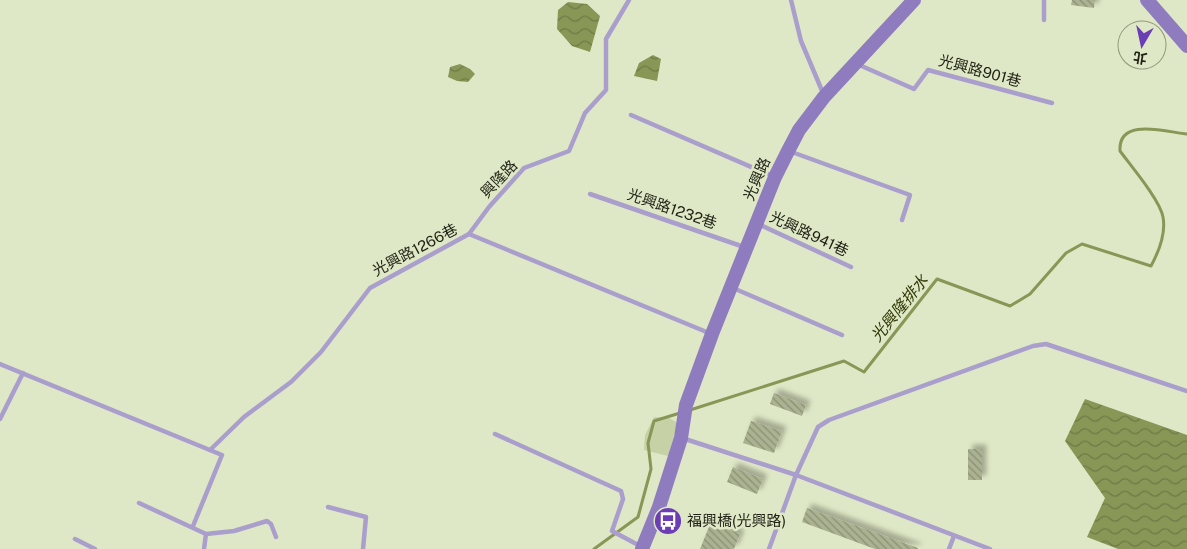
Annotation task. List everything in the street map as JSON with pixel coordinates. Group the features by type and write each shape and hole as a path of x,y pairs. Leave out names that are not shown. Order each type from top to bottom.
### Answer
{"main road":[{"name":"光興路","path":"682,431 686,405 712,334 775,177 799,130 824,97 914,0"},
{"path":"1147,0 1187,46"},
{"path":"642,548 682,431"}],"lane":[{"name":"興隆路","path":"469,234 489,207 524,168 569,151 586,113 606,90 606,39 629,0"},
{"path":"791,0 801,41 824,97"},
{"path":"1044,0 1044,20"},
{"name":"光興路901巷","path":"855,64 914,89 928,70 1052,103"},
{"path":"631,115 775,177"},
{"path":"788,151 910,195 902,220"},
{"name":"光興路1232巷","path":"590,194 746,248"},
{"name":"光興路941巷","path":"756,224 851,267"},
{"name":"光興路1266巷","path":"210,450 244,417 291,382 321,352 370,288 469,234 712,334"},
{"path":"732,288 842,335"},
{"path":"769,549 796,475 818,427 829,420 1034,346 1046,344 1187,391"},
{"path":"0,364 222,454 193,526"},
{"path":"0,419 22,373"},
{"path":"682,431 990,549"},
{"path":"495,434 621,491 623,499 612,531 642,548"},
{"path":"139,503 193,526 206,534 234,531 267,521 272,524 276,537"},
{"path":"328,507 366,517 363,549"},
{"path":"204,549 206,534"},
{"path":"949,549 954,536"},
{"path":"75,539 95,549"}],"shaded area":[{"path":"654,417 669,418 678,423 668,456 644,450 645,435"}],"water":[{"path":"568,2 587,4 600,16 590,52 572,46 557,29 558,10"},
{"path":"653,55 661,59 657,81 634,76 639,63"},
{"path":"460,64 475,74 468,82 457,81 448,77 450,67"},
{"path":"1085,399 1187,435 1187,549 1118,549 1087,537 1105,498 1065,441"}],"building":[{"path":"1072,0 1095,0 1094,8 1071,5"},
{"path":"774,393 806,405 802,416 770,404"},
{"path":"751,421 782,431 774,453 743,443"},
{"path":"968,449 982,449 982,480 968,480"},
{"path":"733,467 763,479 757,494 727,482"},
{"path":"807,508 918,549 875,549 802,522"},
{"path":"711,522 740,534 734,549 700,549"}],"waterway":[{"name":"光興隆排水","path":"690,410 844,361 864,372 937,279 1010,306 1030,294 1066,253 1082,244 1151,266 1159,249 1164,223 1163,217 1157,202 1120,151 1121,140 1135,130 1145,129 1187,134"},
{"name":"光興隆排水","path":"594,549 638,517 651,469 648,443 654,421 680,413"}],"place":[{"name":"福興橋(光興路)","path":"668,521"}]}
